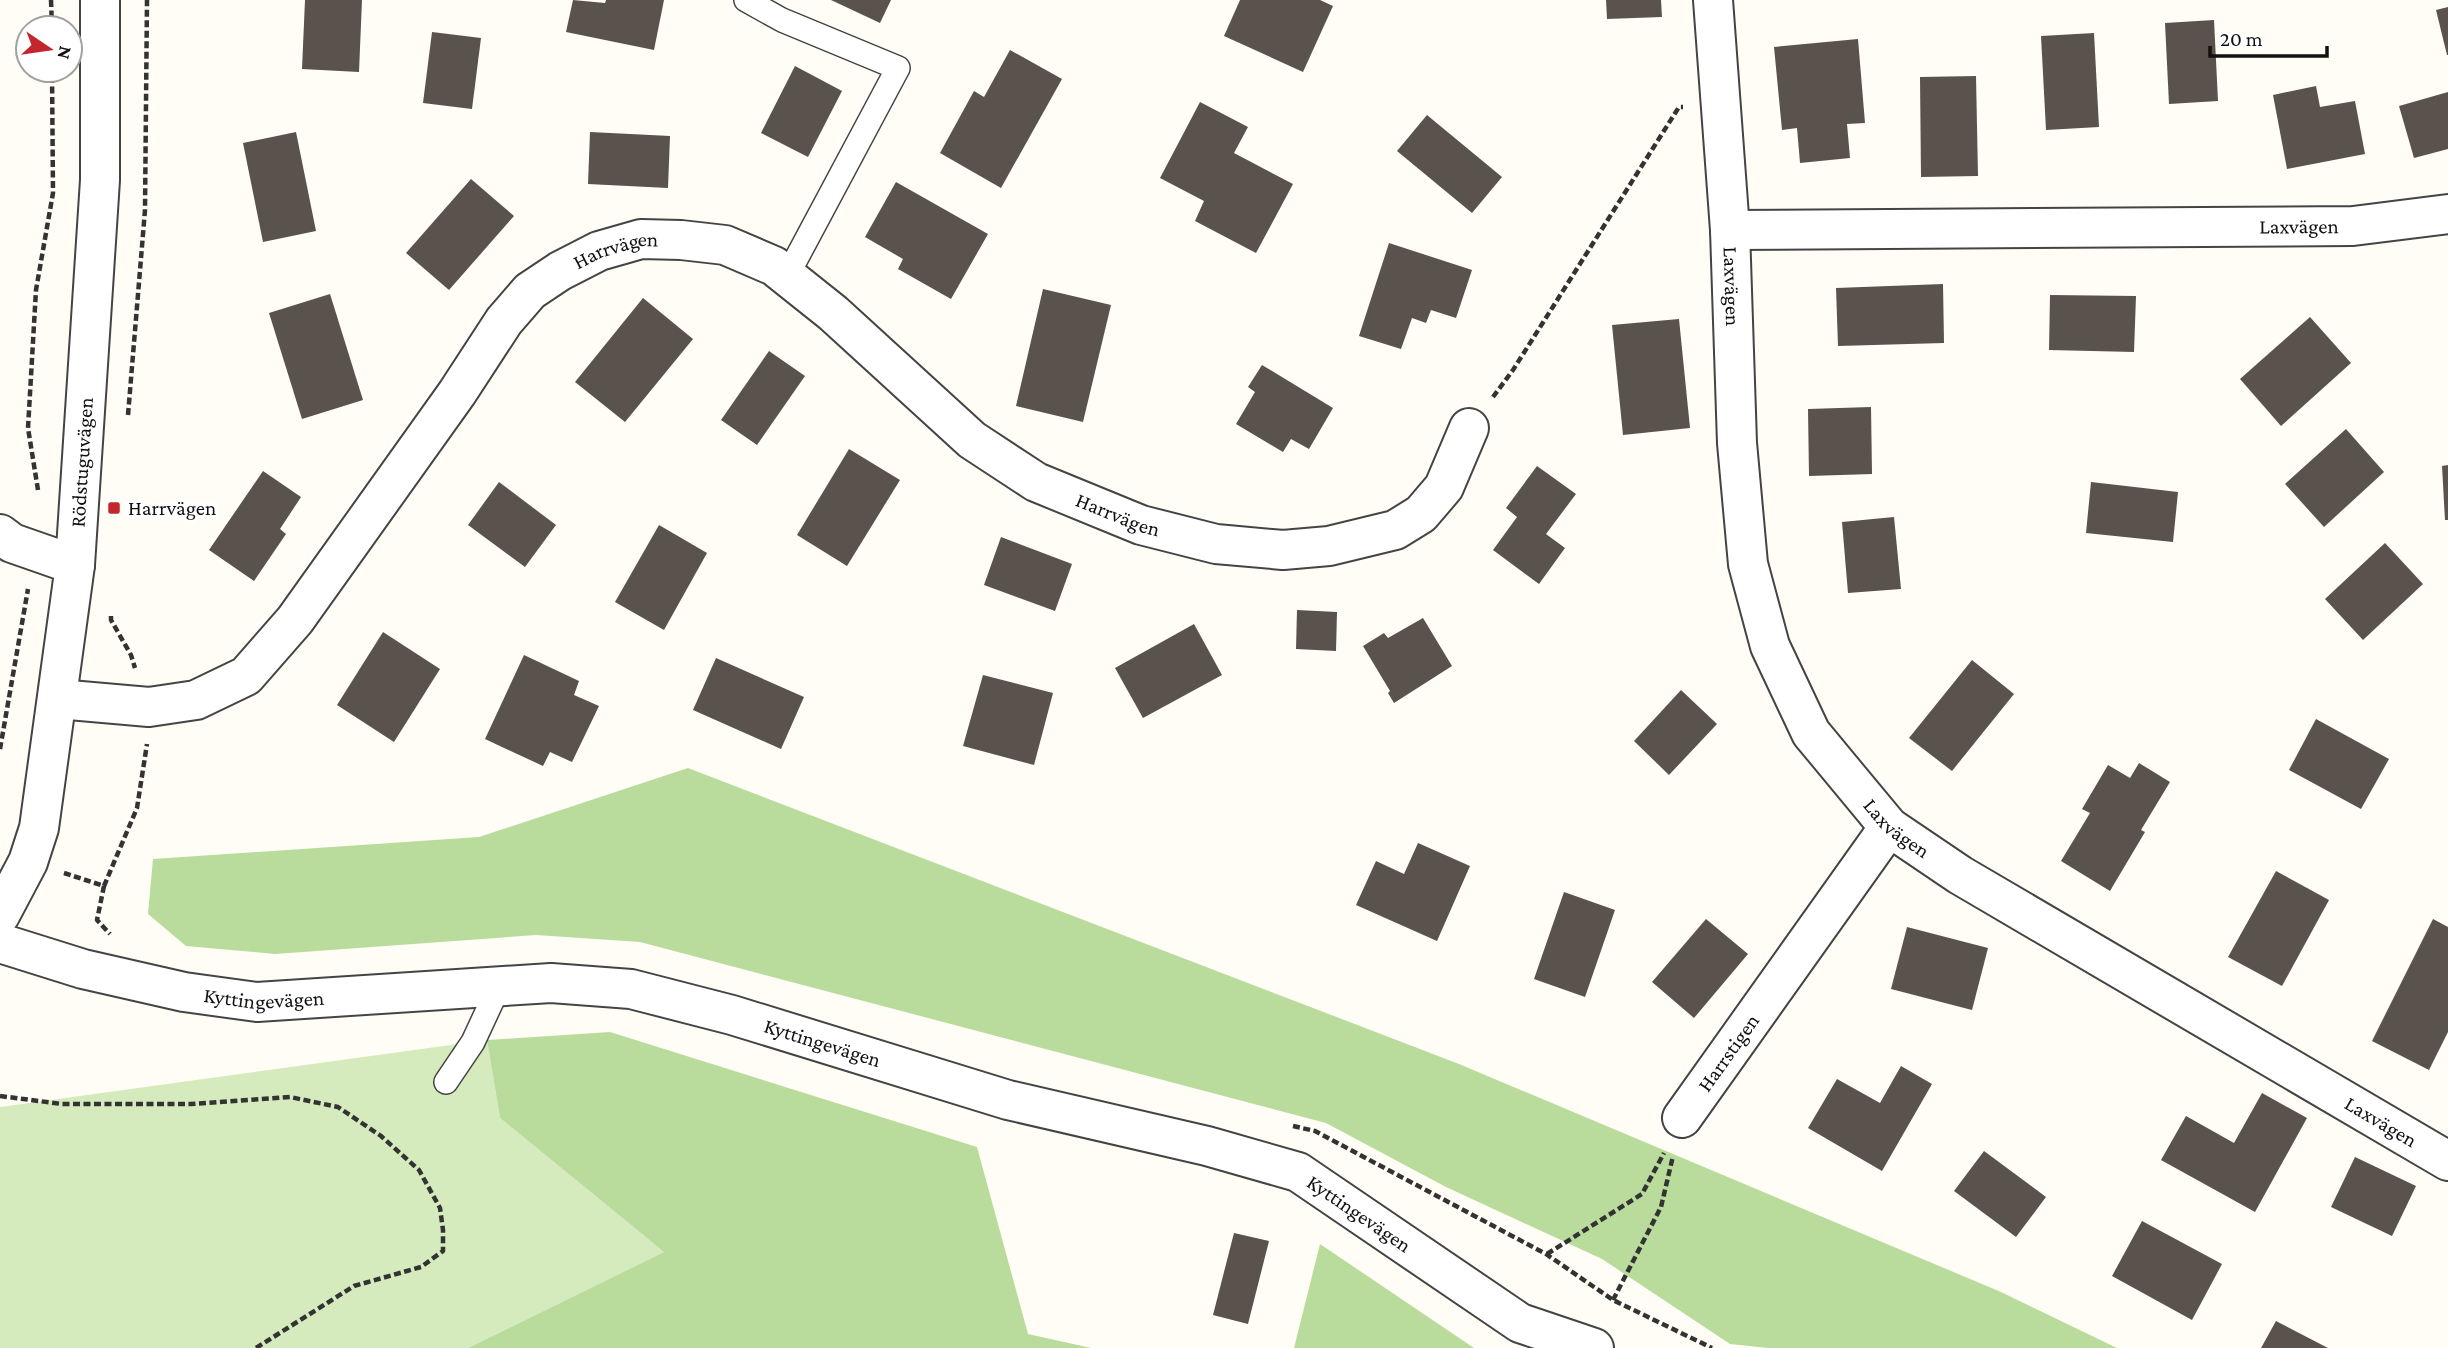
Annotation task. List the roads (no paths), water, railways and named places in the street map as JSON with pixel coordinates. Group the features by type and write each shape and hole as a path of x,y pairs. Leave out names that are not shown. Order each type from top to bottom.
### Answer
{"street":[{"name":"Rödstuguvägen","path":"0,915 28,862 39,828 75,565 100,180 100,0"},
{"name":"Laxvägen","path":"1713,0 1730,230 1737,443 1748,564 1770,646 1811,733 1889,827 1961,875 2448,1161"},
{"name":"Laxvägen","path":"1730,230 2353,226 2448,214"},
{"name":"Harrvägen","path":"58,699 149,707 196,700 246,676 295,620 457,393 504,321 530,291 560,271 599,251 641,239 725,245 774,267 833,313 971,440 1036,482 1140,525 1216,544 1283,550 1329,547 1395,530 1420,514 1444,486 1469,428"},
{"path":"0,534 12,543 75,565"},
{"name":"Harrstigen","path":"1682,1118 1889,827"},
{"name":"Kyttingevägen","path":"0,943 83,969 184,992 257,1002 551,984 631,989 732,1015 1008,1100 1207,1146 1298,1172 1520,1323 1594,1348"}],"lane":[{"path":"746,0 782,20 898,68 787,276"},
{"path":"446,1082 473,1042 499,986"}],"place":[{"name":"Harrvägen","path":"114,508"}]}
